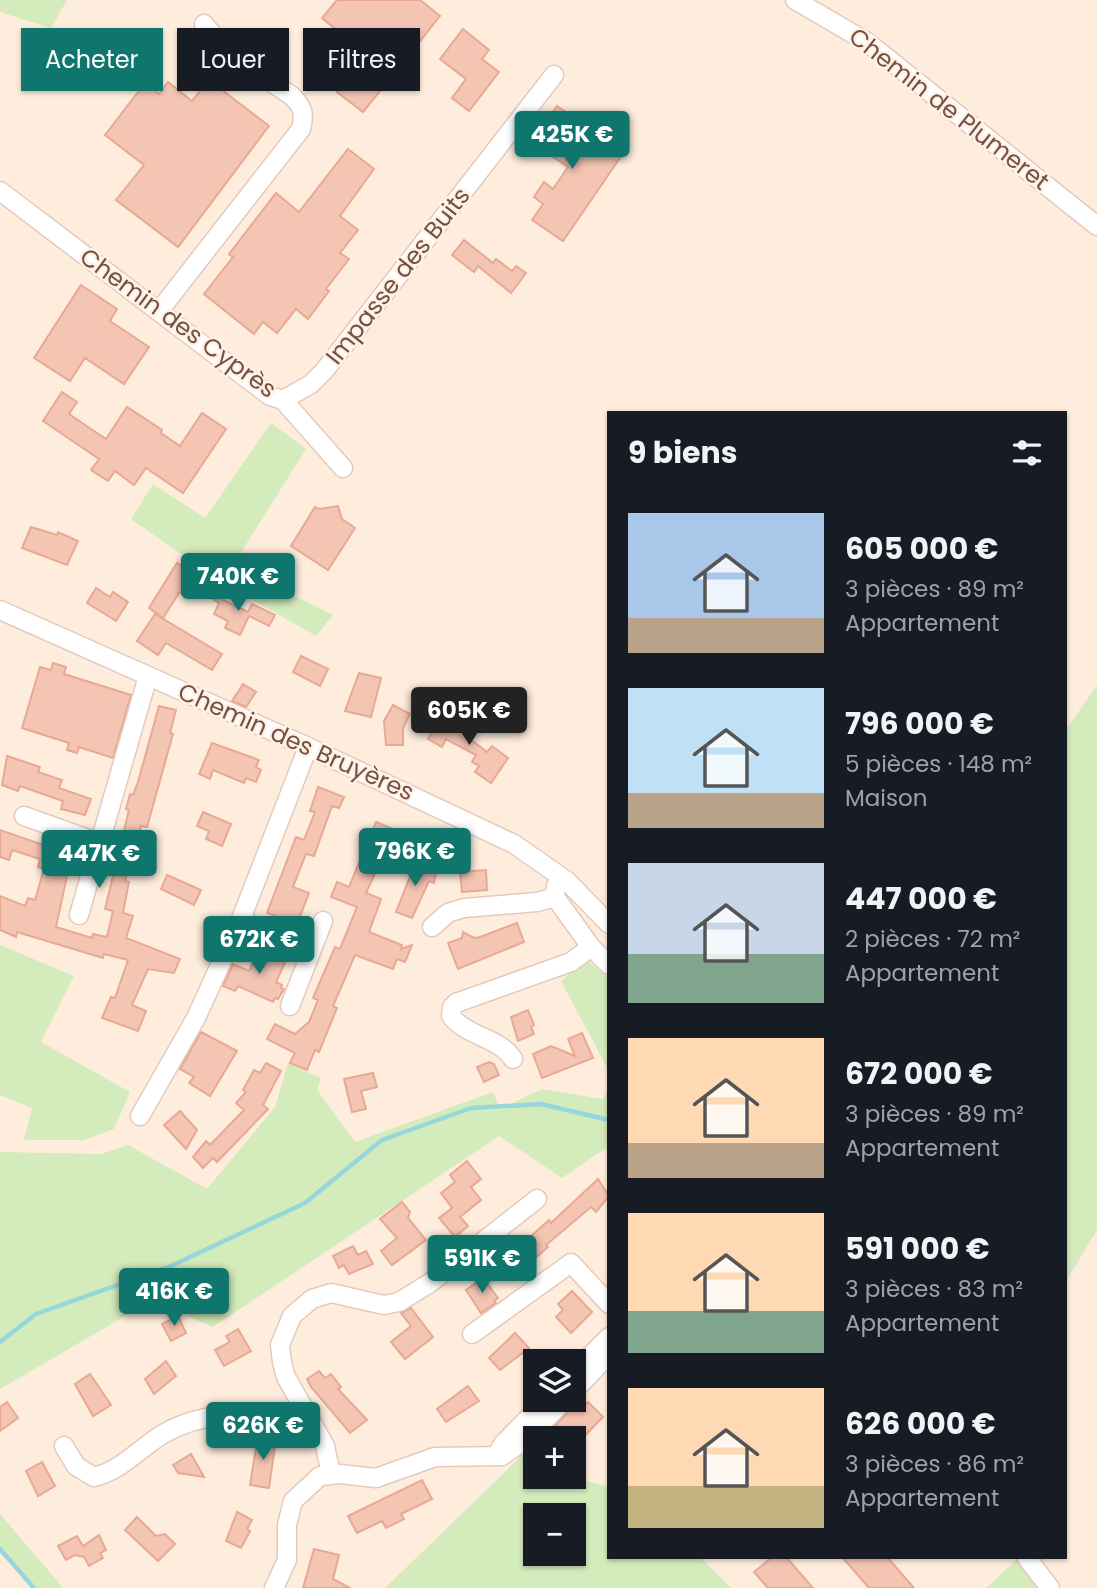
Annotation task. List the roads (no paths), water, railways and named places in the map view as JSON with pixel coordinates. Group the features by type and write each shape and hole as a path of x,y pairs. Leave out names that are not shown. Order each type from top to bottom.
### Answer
{"street":[{"name":"Chemin de Plumeret","path":"795,0 867,42 1097,226"},
{"path":"159,311 301,129 304,117 301,105 292,96 229,54 204,24"},
{"name":"Impasse des Buits","path":"284,400 311,384 324,371 554,75"},
{"name":"Chemin des Cyprès","path":"0,191 270,396 284,400 343,468"},
{"name":"Chemin des Bruyères","path":"0,610 308,747 514,844 556,873 607,922"},
{"path":"79,915 148,676"},
{"path":"140,1116 196,1018 241,919 308,747"},
{"path":"24,816 99,843"},
{"path":"556,873 555,897 591,947 607,963"},
{"path":"432,927 448,913 464,908 537,902 555,897"},
{"path":"241,919 309,954"},
{"path":"290,1006 323,921"},
{"path":"513,1059 509,1052 497,1044 460,1025 451,1016 452,1007 456,1003 571,961 591,947"},
{"path":"331,1474 325,1446 286,1377 280,1345 292,1316 318,1296 331,1293 384,1305 399,1302 430,1283 537,1199"},
{"path":"472,1334 571,1263 607,1302"},
{"path":"586,1359 607,1339"},
{"path":"586,1378 607,1356"},
{"path":"495,1457 503,1444 534,1412"},
{"path":"275,1588 287,1560 287,1525 293,1502 320,1476 331,1474 376,1478 435,1457 502,1456 524,1441 553,1412"},
{"path":"64,1446 76,1466 94,1477 108,1473 159,1437 199,1418 220,1414 306,1415"},
{"path":"1028,1559 1050,1588"}],"waterway":[{"path":"0,1342 36,1314 171,1266 305,1203 382,1140 471,1108 541,1104 607,1120"},
{"path":"0,1549 34,1588"}]}
